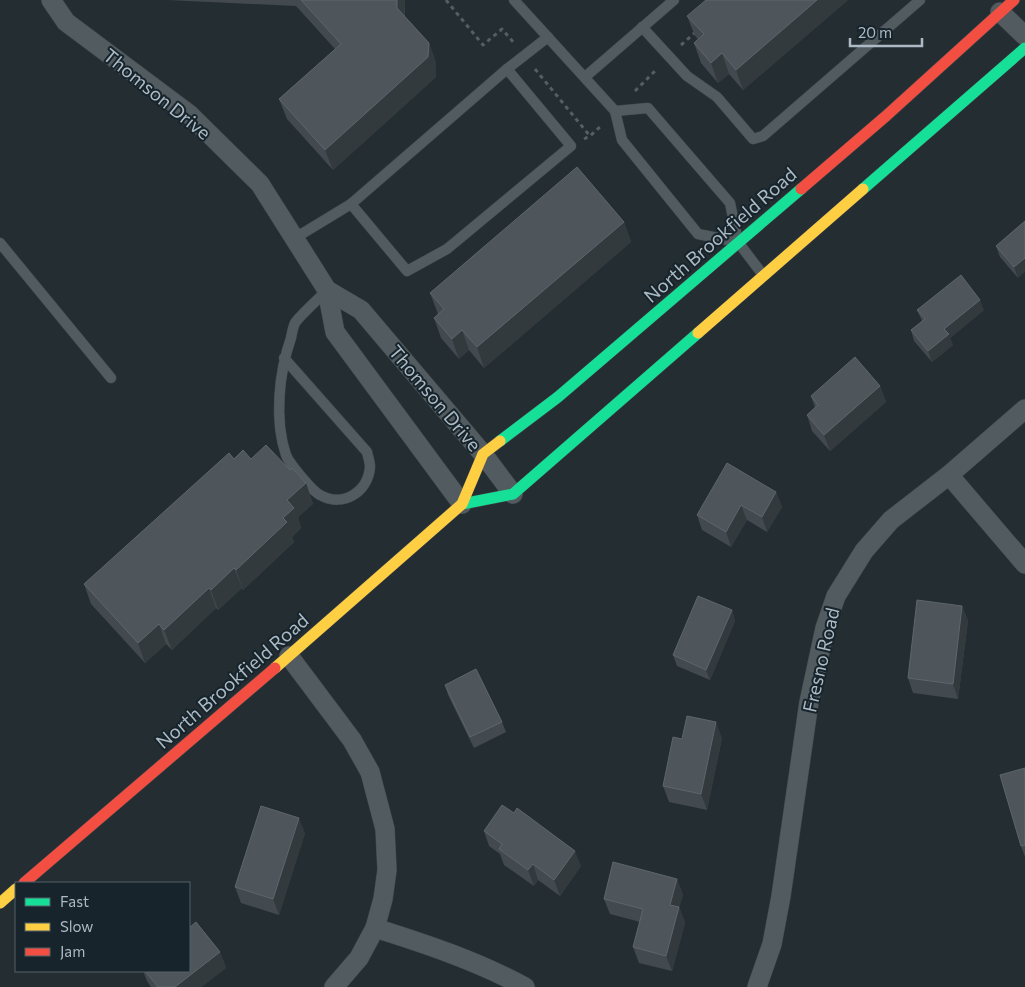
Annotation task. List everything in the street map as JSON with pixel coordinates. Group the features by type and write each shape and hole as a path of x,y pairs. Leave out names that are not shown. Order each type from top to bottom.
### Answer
{"street":[{"name":"Thomson Drive","path":"51,0 66,22 189,114 260,184 327,290 335,332 462,504"},
{"path":"1003,4 1025,36"},
{"name":"North Brookfield Road","path":"25,882 289,656 462,504 483,454 558,397 886,116 1003,4"},
{"path":"462,504 513,494 1025,48"},
{"name":"Thomson Drive","path":"327,290 361,310 483,454 513,494"},
{"name":"Fresno Road","path":"757,987 772,944 810,702 825,628 836,596 864,551 891,520 949,475 1025,409"},
{"path":"949,475 1025,564"},
{"path":"289,656 352,740 370,772 385,829 387,870 383,899 374,928 359,958 334,987"},
{"path":"0,903 15,891"},
{"path":"374,928 494,970 525,987"}],"lane":[{"path":"514,0 615,111 622,140 698,234 738,242"},
{"path":"585,77 674,0"},
{"path":"642,27 687,76 717,97 753,139 762,136 920,0"},
{"path":"294,238 350,204 548,36"},
{"path":"350,204 407,271 447,249 571,146 507,69"},
{"path":"615,111 648,108 730,203 738,242 764,276"},
{"path":"0,243 111,378"},
{"path":"284,358 367,452 370,465 368,478 360,491 347,498 334,500 319,495 297,472 286,457 279,418 284,358 295,323 327,290"}],"building":[{"path":"301,0 397,0 397,8 429,43 428,57 325,150 279,99 341,44"},
{"path":"706,0 817,0 736,70 722,53 711,63 694,43 704,34 687,16"},
{"path":"577,167 624,222 477,347 462,330 452,339 434,318 444,309 430,293"},
{"path":"1025,221 1025,258 1014,267 996,246"},
{"path":"961,275 980,300 944,329 949,334 928,351 911,330 925,319 917,310"},
{"path":"855,357 880,386 824,435 807,415 818,405 811,396"},
{"path":"266,445 290,470 292,468 306,483 287,500 294,508 283,518 287,522 236,570 234,568 211,590 209,588 164,630 159,624 138,643 84,584 229,453 234,459 243,450 251,459"},
{"path":"727,463 776,492 762,517 741,505 726,532 697,515"},
{"path":"698,596 732,610 706,670 673,655"},
{"path":"917,600 962,606 953,684 908,678"},
{"path":"476,669 502,722 470,737 445,685"},
{"path":"687,716 716,722 701,794 663,786 673,737 682,739"},
{"path":"1025,768 1025,845 1021,846 1000,775"},
{"path":"502,805 514,813 517,808 575,851 554,880 533,864 528,870 499,849 502,844 484,831"},
{"path":"261,806 299,818 273,899 235,887"},
{"path":"613,862 677,879 670,905 679,907 666,956 633,947 643,909 604,899"},
{"path":"196,922 220,952 175,987 158,987 146,972 190,972 190,927"}],"traffic: fast":[{"path":"863,189 1025,48"},
{"path":"500,441 558,397 801,189"},
{"path":"462,504 513,494 698,333"}],"traffic: slow":[{"path":"698,333 863,189"},
{"path":"275,668 462,504 483,454 500,441"},
{"path":"0,903 15,890"}],"traffic: jam":[{"path":"801,189 886,116 1014,0"},
{"path":"25,882 275,668"}]}
